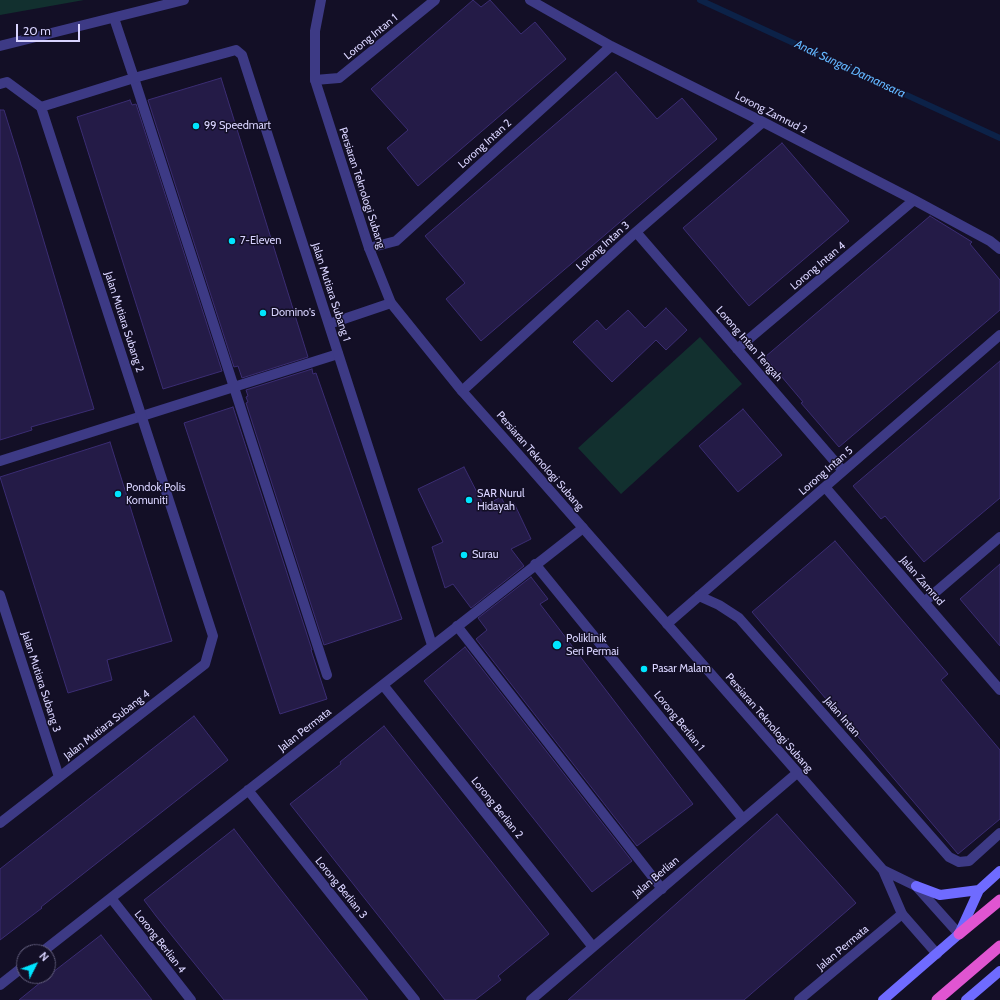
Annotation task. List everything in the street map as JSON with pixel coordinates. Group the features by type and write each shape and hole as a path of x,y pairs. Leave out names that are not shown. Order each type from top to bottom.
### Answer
{"highway":[{"path":"959,934 998,902"},
{"path":"937,1000 1000,946"}],"main road":[{"path":"883,1000 959,934 979,890 1000,871"},
{"path":"916,886 940,895 979,890"},
{"path":"966,1000 1000,971"}],"street":[{"path":"0,46 184,0"},
{"name":"Persiaran Teknologi Subang","path":"321,0 315,31 315,80 369,248 391,303 462,392 882,870 902,914 937,954"},
{"name":"Lorong Intan 1","path":"315,80 339,78 435,0"},
{"name":"Lorong Zamrud 2","path":"530,0 611,46 764,122 914,200 990,241 1000,249"},
{"path":"114,18 327,675"},
{"name":"Lorong Intan 2","path":"369,248 396,241 611,46"},
{"name":"Jalan Mutiara Subang 1","path":"134,78 236,50 242,55 432,645"},
{"path":"0,84 6,82 42,108 134,78"},
{"name":"Jalan Mutiara Subang 2","path":"42,108 213,636"},
{"name":"Lorong Intan 3","path":"462,392 636,232 764,122"},
{"name":"Lorong Intan 4","path":"737,349 914,200"},
{"name":"Lorong Intan Tengah","path":"636,232 843,472"},
{"path":"329,324 391,303"},
{"name":"Lorong Intan 5","path":"667,624 1000,335"},
{"path":"0,461 338,354"},
{"name":"Jalan Zamrud","path":"825,487 1000,690"},
{"name":"Jalan Permata","path":"52,944 582,528"},
{"path":"924,602 1000,537"},
{"name":"Lorong Berlian 1","path":"536,564 743,819"},
{"name":"Jalan Mutiara Subang 3","path":"0,595 59,777"},
{"name":"Jalan Intan","path":"700,596 719,605 739,618 949,857 959,862 969,861 1000,834"},
{"path":"457,626 662,889"},
{"name":"Jalan Mutiara Subang 4","path":"0,823 205,664 213,636"},
{"name":"Lorong Berlian 2","path":"382,685 593,947"},
{"name":"Jalan Berlian","path":"531,1000 797,773"},
{"name":"Lorong Berlian 3","path":"248,790 415,1000"},
{"name":"Persiaran Teknologi Subang","path":"882,870 916,886 959,934"},
{"name":"Lorong Berlian 4","path":"111,898 191,1000"},
{"name":"Jalan Permata","path":"799,1000 902,914"},
{"path":"0,985 16,972"}],"green space":[{"path":"0,0 84,0 0,15"},
{"path":"700,337 742,384 621,494 578,448"}],"building":[{"path":"473,0 481,7 490,0 521,34 535,22 566,59 418,186 387,148 408,130 371,89"},
{"path":"616,72 657,119 682,98 717,139 481,341 446,299 465,283 425,236"},
{"path":"221,78 308,357 242,378 238,366 234,367 148,100"},
{"path":"130,100 132,105 136,104 222,371 163,389 77,117"},
{"path":"0,110 4,110 94,409 31,427 32,430 0,440"},
{"path":"782,143 849,221 749,306 683,228"},
{"path":"930,216 972,242 970,244 1000,280 1000,310 839,447 801,403 803,402 765,357"},
{"path":"666,308 687,330 666,350 656,340 612,382 573,342 597,320 606,330 628,310 645,328"},
{"path":"1000,361 1000,498 924,562 885,516 881,519 853,486"},
{"path":"312,369 313,374 316,373 402,619 324,645 246,403 248,402 246,397 248,396 246,390"},
{"path":"233,407 327,699 280,714 184,423"},
{"path":"743,409 782,455 738,492 699,446"},
{"path":"110,442 172,641 107,660 112,680 68,693 0,477"},
{"name":"SAR Nurul Hidayah","path":"464,467 484,506 501,497 506,507 514,503 531,539 511,549 524,566 471,608 453,584 445,588 432,547 443,542 418,489"},
{"path":"835,541 948,674 941,680 1000,750 1000,819 958,854 752,612"},
{"path":"1000,564 1000,646 960,599"},
{"path":"531,577 548,599 540,604 693,804 637,846 476,639 487,630 478,618"},
{"path":"465,647 632,861 592,892 424,681"},
{"path":"194,716 228,760 0,940 0,869"},
{"path":"384,726 549,934 498,976 501,980 475,1000 445,1000 290,804 341,764 340,762"},
{"path":"777,814 856,903 744,1000 568,1000"},
{"path":"234,829 368,1000 224,1000 156,916 144,900"},
{"path":"101,935 152,1000 19,1000 39,984 56,984 57,969"}],"waterway":[{"name":"Anak Sungai Damansara","path":"700,0 1000,138"}],"place":[{"name":"99 Speedmart","path":"196,126"},
{"name":"7-Eleven","path":"232,241"},
{"name":"Domino's","path":"263,313"},
{"name":"Pondok Polis Komuniti","path":"118,494"},
{"name":"SAR Nurul Hidayah","path":"469,500"},
{"name":"Surau","path":"464,555"},
{"name":"Poliklinik Seri Permai","path":"557,645"},
{"name":"Pasar Malam","path":"644,669"}]}
